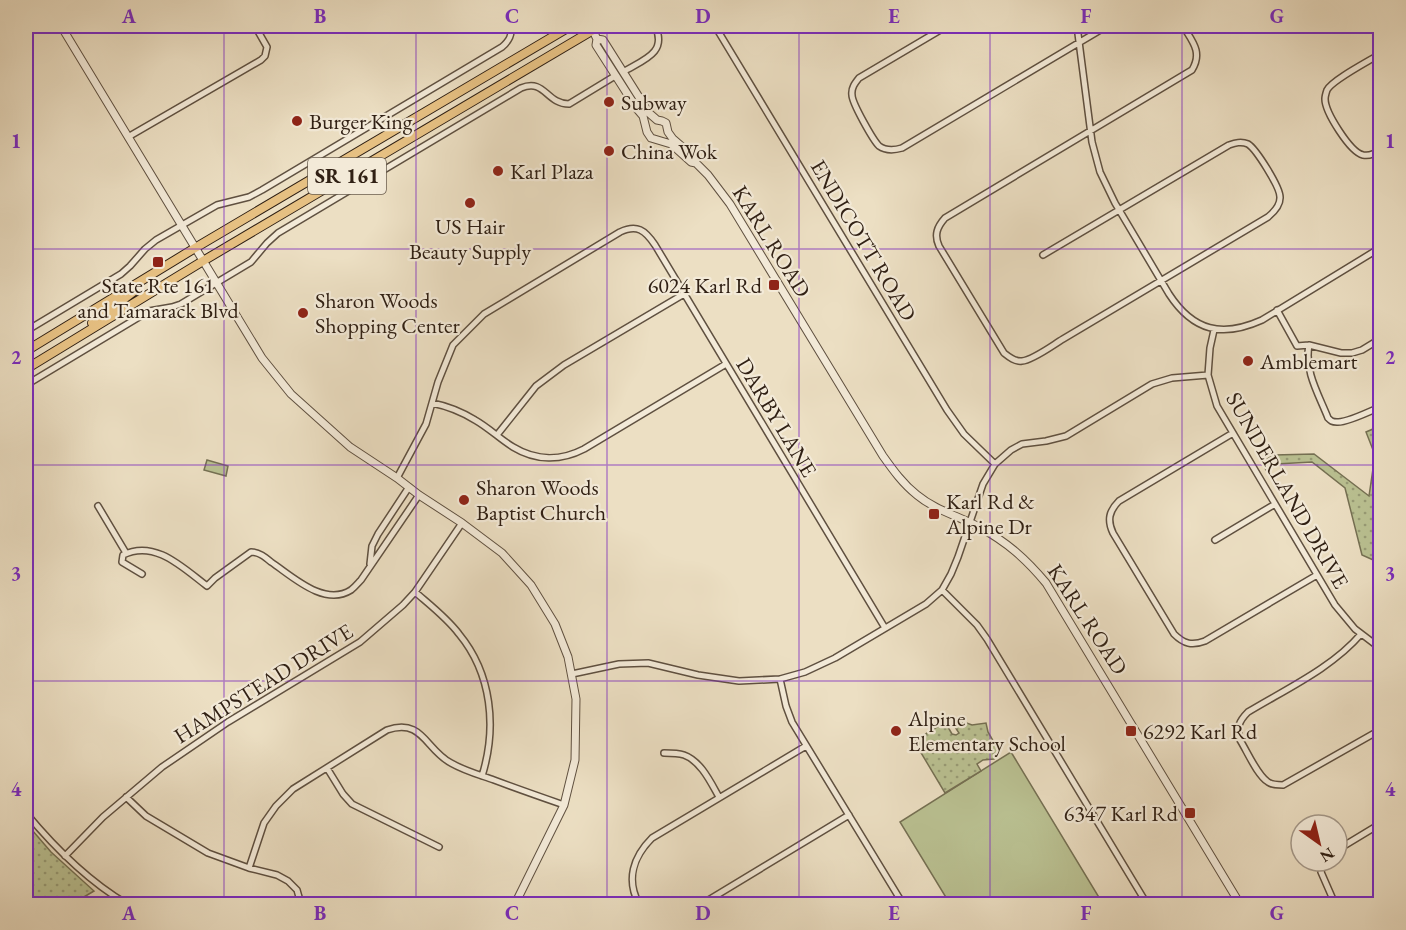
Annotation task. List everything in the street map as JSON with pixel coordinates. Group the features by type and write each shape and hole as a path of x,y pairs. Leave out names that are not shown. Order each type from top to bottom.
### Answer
{"main road":[{"name":"SR 161","path":"26,351 195,248 571,26"},
{"name":"SR 161","path":"26,369 203,261 596,28"},
{"path":"66,344 138,288 182,262 195,248"}],"street":[{"path":"61,26 262,358 291,394 350,447 502,553 531,585 555,624 568,657 576,699 575,759 564,805 515,904"},
{"path":"128,137 261,60 265,56 267,47 255,26"},
{"path":"26,331 121,274 156,240 181,225 217,205 249,197 262,190 462,71 507,42 511,35 510,26"},
{"path":"623,72 656,50 659,42 655,26"},
{"name":"ENDICOTT ROAD","path":"715,26 947,410 964,434 995,464"},
{"path":"946,26 859,78 855,83 852,90 854,104 880,147 888,150 902,148 1107,26"},
{"path":"1077,26 1092,142 1100,172 1119,210 1161,281 1179,309 1195,322 1214,330 1237,329 1251,325 1380,248"},
{"path":"1043,255 1229,145 1240,142 1256,151 1279,190 1281,198 1279,205 1268,217 1030,359 1022,361 1015,360 1004,353 939,246 936,233 945,218 1192,70 1196,62 1196,48 1183,26"},
{"path":"596,28 596,45 643,116 651,138 660,141 666,137 668,132 666,123 657,120 649,113 603,40 597,39"},
{"path":"1380,54 1334,82 1327,90 1325,101 1328,111 1351,148 1364,156 1380,150"},
{"path":"26,385 150,311 181,304 217,283 251,262 278,233 521,88 538,86 557,102 569,104 615,76"},
{"path":"647,129 650,123 657,120"},
{"name":"KARL ROAD","path":"668,132 695,158 696,163 730,204 883,456 899,478 917,495 939,509 970,523 1014,549 1047,583 1240,904"},
{"name":"KARL ROAD","path":"660,141 671,144 691,162 696,163"},
{"name":"DARBY LANE","path":"432,403 453,345 484,314 620,232 628,228 643,231 649,236 885,628"},
{"path":"497,435 536,386 564,365 684,294"},
{"path":"1277,310 1297,346 1309,345 1341,353 1352,353 1380,339"},
{"name":"SUNDERLAND DRIVE","path":"1214,330 1208,375 1217,406 1335,605 1361,634 1380,648"},
{"path":"1309,345 1308,368 1328,418 1336,423 1380,407"},
{"path":"397,478 426,424 432,403 475,419 514,448 536,457 549,459 573,455 726,364"},
{"path":"572,674 619,664 648,663 698,675 739,681 780,679 805,672 835,658 926,604 942,590 951,574 982,484 995,464 1011,450 1022,444 1066,436 1152,384 1172,378 1208,375"},
{"path":"1233,433 1119,501 1112,507 1109,516 1113,532 1174,634 1188,644 1205,641 1317,574"},
{"path":"370,565 372,546 378,534 409,487"},
{"path":"142,574 122,562 126,553 142,550 167,556 207,586 214,578 251,552 256,552 306,587 316,592 337,595 351,590 361,580 419,495"},
{"path":"1215,540 1275,504"},
{"path":"98,506 126,553"},
{"name":"HAMPSTEAD DRIVE","path":"64,856 103,817 162,767 228,722 360,642 404,605 462,523"},
{"path":"942,590 987,639 1147,904"},
{"path":"415,592 459,633 476,660 486,687 491,735 482,776"},
{"path":"1361,634 1332,662 1248,712 1241,718 1238,734 1267,782 1282,785 1380,730"},
{"path":"780,679 792,722 903,904"},
{"path":"249,868 264,823 276,806 293,789 387,730 398,726 417,731 449,762 470,772 564,805"},
{"path":"639,904 634,895 631,879 634,864 644,846 652,838 806,746"},
{"path":"664,753 684,755 695,762 719,797"},
{"path":"327,768 352,804 439,847"},
{"path":"126,797 146,816 208,854 277,875 288,881 297,890 301,904"},
{"path":"26,813 64,856 106,892 127,904"},
{"path":"702,904 849,816"},
{"path":"1349,843 1380,824"},
{"path":"1322,873 1322,878 1335,904"}],"green space":[{"path":"1380,426 1380,563 1362,555 1345,488 1312,462 1276,464 1266,470 1262,462 1274,455 1314,454 1369,496 1375,455 1366,432"},
{"path":"207,460 228,466 226,476 204,470"},
{"path":"945,722 952,734 956,735 959,733 955,727 964,722 972,725 986,723 988,732 999,751 994,759 983,760 977,764 981,771 945,793 914,741"},
{"path":"1011,752 1103,904 950,904 900,822"},
{"path":"26,823 51,852 94,891 72,904 26,904"}],"place":[{"name":"Subway","path":"609,102"},
{"name":"Burger King","path":"297,121"},
{"name":"China Wok","path":"609,151"},
{"name":"Karl Plaza","path":"498,171"},
{"name":"US Hair Beauty Supply","path":"470,203"},
{"name":"State Rte 161 and Tamarack Blvd","path":"158,262"},
{"name":"6024 Karl Rd","path":"774,285"},
{"name":"Sharon Woods Shopping Center","path":"303,313"},
{"name":"Amblemart","path":"1248,361"},
{"name":"Sharon Woods Baptist Church","path":"464,500"},
{"name":"Karl Rd & Alpine Dr","path":"934,514"},
{"name":"Alpine Elementary School","path":"896,731"},
{"name":"6292 Karl Rd","path":"1131,731"},
{"name":"6347 Karl Rd","path":"1190,813"}]}
